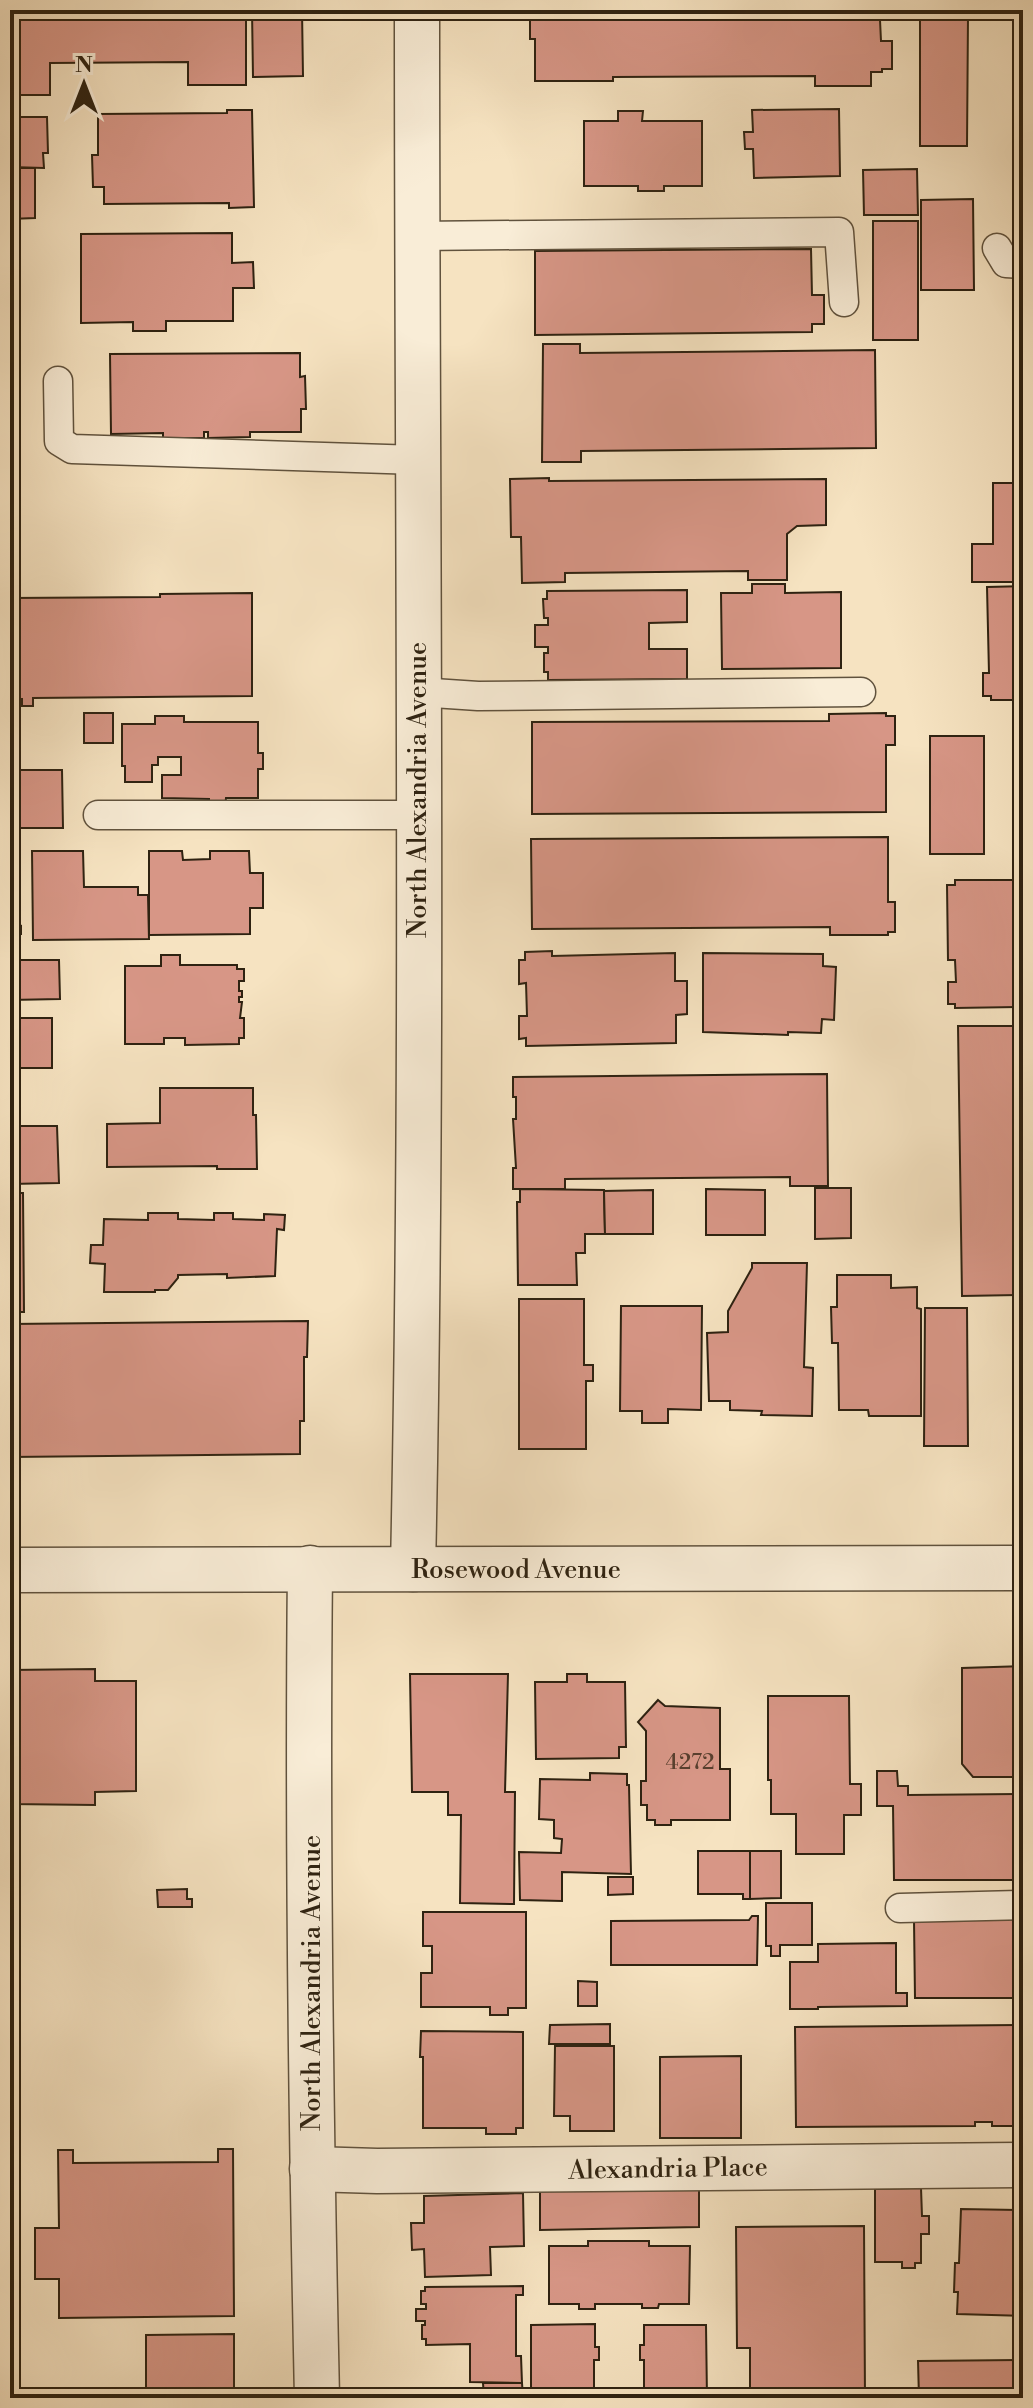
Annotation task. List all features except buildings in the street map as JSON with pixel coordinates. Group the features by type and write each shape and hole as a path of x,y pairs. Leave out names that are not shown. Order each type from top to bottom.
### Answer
{"street":[{"name":"North Alexandria Avenue","path":"413,1569 418,815 417,10"},
{"name":"North Alexandria Avenue","path":"310,1568 312,2169 317,2398"},
{"name":"Rosewood Avenue","path":"10,1570 1023,1568"},
{"name":"Alexandria Place","path":"312,2169 1023,2165"}],"lane":[{"path":"417,236 839,232 844,302"},
{"path":"997,248 1006,263 1023,264"},
{"path":"58,381 59,441 72,449 418,460"},
{"path":"418,692 478,696 861,692"},
{"path":"98,815 418,815"},
{"path":"900,1908 1023,1905"}]}
